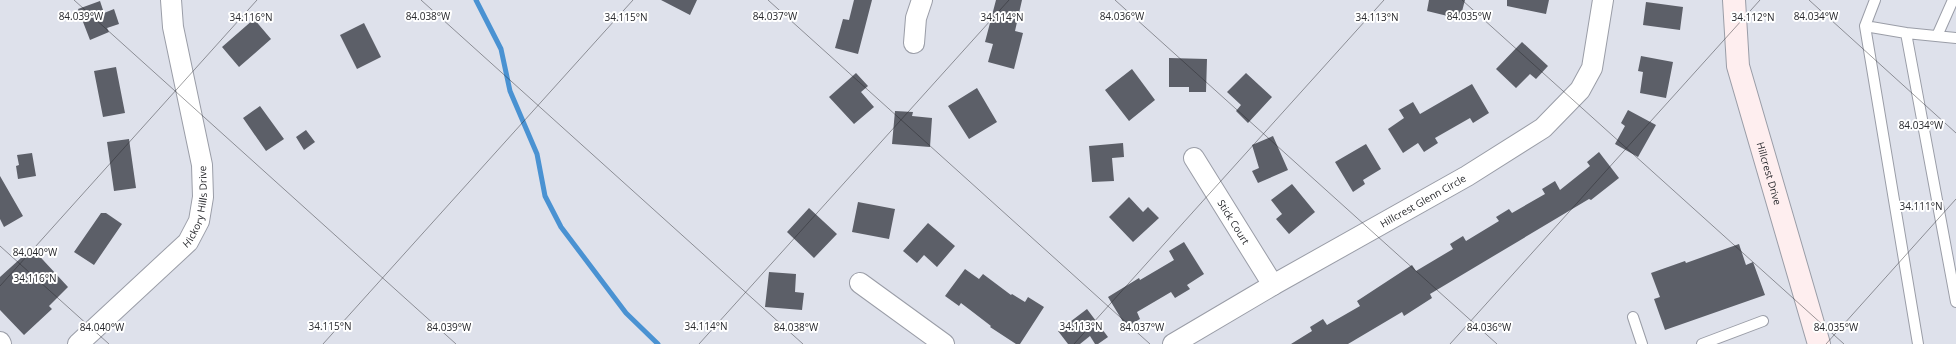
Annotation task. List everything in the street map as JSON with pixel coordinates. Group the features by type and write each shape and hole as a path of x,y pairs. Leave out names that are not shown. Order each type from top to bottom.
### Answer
{"street":[{"name":"Hickory Hills Drive","path":"78,344 188,242 199,221 203,197 202,165 173,27 171,0"},
{"path":"914,43 916,18 922,0"},
{"name":"Hillcrest Glenn Circle","path":"1173,344 1273,285 1466,176 1543,128 1580,90 1592,68 1603,0"},
{"name":"Hillcrest Drive","path":"1734,0 1738,66 1819,344"},
{"name":"Stick Court","path":"1194,158 1273,285"},
{"path":"860,283 944,344"}],"lane":[{"path":"1875,0 1865,26 1918,344"},
{"path":"1937,36 1953,0"},
{"path":"1865,26 1906,33 1956,38"},
{"path":"1906,33 1956,302"},
{"path":"1633,317 1642,344"},
{"path":"1702,344 1764,321"}],"building":[{"path":"661,0 697,0 690,15"},
{"path":"854,0 872,0 858,54 835,48 843,19 849,20"},
{"path":"996,0 1022,0 1015,31 1023,33 1014,69 988,62 993,44 985,42"},
{"path":"1429,0 1465,0 1460,19 1427,11"},
{"path":"1507,0 1549,0 1546,14 1507,6"},
{"path":"100,1 104,13 114,9 119,24 107,28 109,32 90,40 78,9"},
{"path":"1646,2 1683,7 1680,30 1643,25"},
{"path":"254,19 271,39 239,67 222,47"},
{"path":"364,23 381,57 357,69 340,35"},
{"path":"1522,42 1548,66 1536,79 1530,74 1516,88 1496,69"},
{"path":"1641,56 1673,62 1666,98 1640,93 1643,72 1638,71"},
{"path":"1169,58 1207,59 1206,92 1189,92 1189,87 1169,87"},
{"path":"116,67 125,113 103,117 94,71"},
{"path":"1132,69 1155,100 1129,121 1105,90"},
{"path":"856,73 868,86 861,92 874,107 854,124 829,97"},
{"path":"1246,73 1272,97 1248,123 1236,111 1241,105 1227,92"},
{"path":"1472,84 1489,113 1473,123 1470,118 1435,138 1438,143 1424,152 1418,143 1403,153 1388,129 1404,118 1399,110 1413,102 1420,114"},
{"path":"977,88 997,122 969,139 948,106"},
{"path":"260,106 284,139 266,151 243,118"},
{"path":"1628,110 1656,125 1638,157 1615,144 1625,126 1621,123"},
{"path":"895,111 913,112 912,116 932,118 930,147 892,144"},
{"path":"306,130 315,142 304,150 296,137"},
{"path":"1273,136 1288,170 1258,183 1252,171 1259,168 1252,145"},
{"path":"129,139 136,188 114,191 107,142"},
{"path":"1123,143 1124,157 1112,158 1114,181 1092,182 1089,146"},
{"path":"1366,144 1381,169 1363,180 1365,184 1353,192 1335,162"},
{"path":"1599,152 1619,178 1591,200 1589,199 1430,294 1432,298 1404,316 1402,312 1348,344 1291,344 1312,331 1310,327 1323,319 1327,325 1360,306 1357,301 1412,265 1416,271 1453,249 1450,244 1463,236 1466,241 1499,221 1496,217 1509,209 1512,213 1545,194 1542,189 1555,181 1560,190 1590,166 1587,162"},
{"path":"32,153 36,176 18,179 16,166 19,165 17,155"},
{"path":"0,176 23,216 4,227 0,219"},
{"path":"1292,184 1315,212 1289,234 1276,219 1282,214 1271,200"},
{"path":"1129,197 1143,212 1148,207 1159,218 1133,242 1109,217"},
{"path":"858,202 895,209 889,239 852,232"},
{"path":"809,208 837,234 814,258 787,232"},
{"path":"101,213 106,213 122,224 94,265 74,252"},
{"path":"928,223 955,246 937,267 924,255 917,263 903,251"},
{"path":"1184,242 1204,274 1187,285 1190,289 1175,298 1171,292 1137,312 1140,319 1130,325 1125,325 1108,297 1139,278 1140,280 1174,260 1169,251"},
{"path":"1739,244 1746,265 1753,262 1765,295 1665,330 1654,299 1660,297 1651,273 1685,261 1686,263"},
{"path":"32,248 68,287 49,306 52,309 24,335 0,310 0,277"},
{"path":"965,269 979,279 983,274 1011,295 1012,294 1025,302 1028,297 1044,307 1020,344 1016,344 990,327 991,326 961,303 959,306 945,296"},
{"path":"769,272 796,274 795,292 804,293 802,310 765,307"},
{"path":"1087,309 1108,337 1098,344 1095,344 1090,336 1080,344 1068,344 1058,331"}],"waterway":[{"path":"476,0 501,49 510,91 537,154 545,196 561,227 626,313 658,344"}]}
